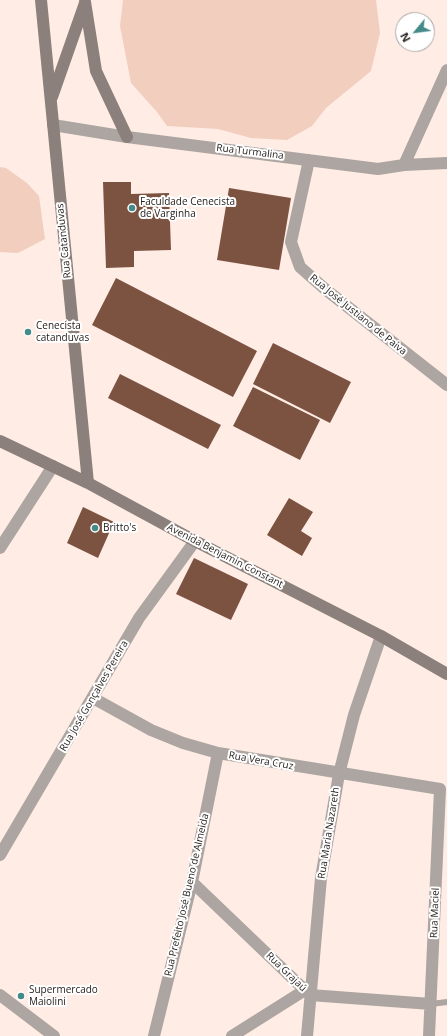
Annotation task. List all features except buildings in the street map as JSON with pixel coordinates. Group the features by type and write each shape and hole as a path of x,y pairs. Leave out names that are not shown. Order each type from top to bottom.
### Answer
{"main road":[{"name":"Rua Catanduvas","path":"41,0 88,483"},
{"path":"51,100 86,1"},
{"path":"86,1 96,71 127,136"},
{"name":"Avenida Benjamin Constant","path":"0,441 88,483 195,541 381,636 447,674"}],"street":[{"path":"404,165 447,70"},
{"name":"Rua Turmalina","path":"53,125 378,169 404,165 447,163"},
{"name":"Rua José Justiano de Paiva","path":"309,160 291,242 300,267 331,294 447,385"},
{"path":"0,548 53,466"},
{"name":"Rua José Gonçalves Pereira","path":"0,856 140,618 195,541"},
{"name":"Rua Maria Nazareth","path":"307,1036 308,992 321,878 338,774 354,715 381,636"},
{"name":"Rua Vera Cruz","path":"93,698 151,730 183,743 218,753 338,774 440,789"},
{"name":"Rua Prefeito José Bueno de Almeida","path":"154,1036 192,882 218,753"},
{"name":"Rua Maciel","path":"429,1036 440,789"},
{"name":"Rua Grajaú","path":"192,882 308,992 431,1004"},
{"path":"232,1036 308,992"},
{"path":"0,994 54,1036"}],"lane":[{"path":"431,1004 447,1002"}],"shaded area":[{"path":"123,0 376,0 380,33 371,71 326,108 312,126 287,140 251,138 218,129 167,126 157,112 131,83 120,26"},
{"path":"0,167 6,168 27,183 39,196 45,239 18,253 0,252"}],"place":[{"name":"Faculdade Cenecista de Varginha","path":"132,208"},
{"name":"Cenecista catanduvas","path":"28,332"},
{"name":"Britto's","path":"95,528"},
{"name":"Supermercado Maiolini","path":"21,996"}]}
